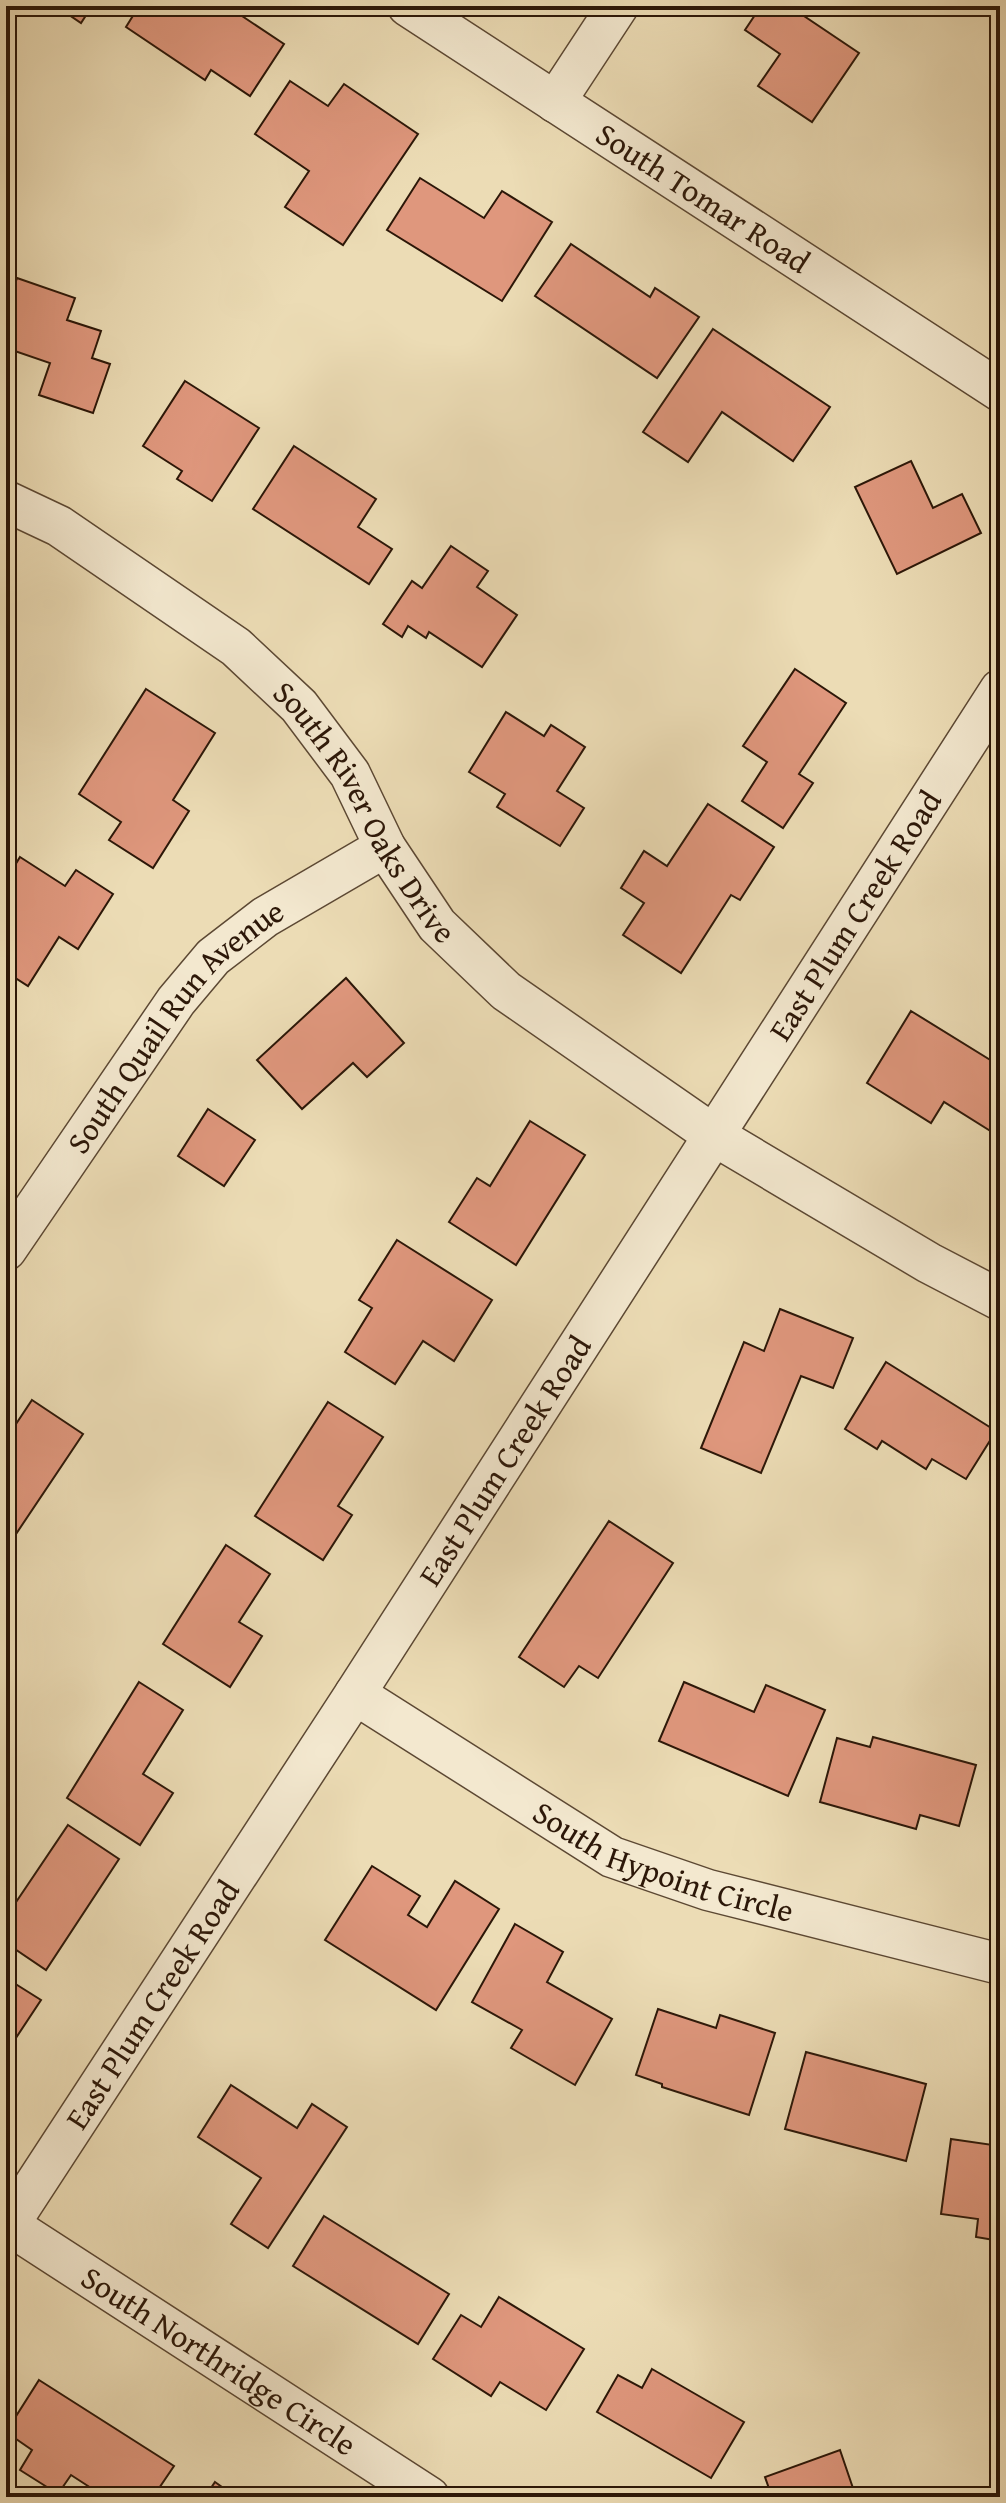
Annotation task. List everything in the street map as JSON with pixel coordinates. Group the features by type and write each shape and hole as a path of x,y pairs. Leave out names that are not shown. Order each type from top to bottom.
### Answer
{"street":[{"name":"South Tomar Road","path":"408,6 1000,391"},
{"path":"555,102 618,6"},
{"name":"South River Oaks Drive","path":"6,501 59,526 236,647 299,706 350,774 385,847 437,925 506,991 715,1136 929,1263 1000,1300"},
{"name":"East Plum Creek Road","path":"7,2227 355,1694 1000,690"},
{"name":"South Quail Run Avenue","path":"6,1250 176,1001 213,957 265,917 385,847"},
{"name":"South Hypoint Circle","path":"355,1694 612,1857 708,1890 1000,1964"},
{"name":"South Northridge Circle","path":"7,2227 429,2497"}],"building":[{"path":"56,6 92,6 81,23"},
{"path":"139,6 227,6 284,44 250,96 211,70 205,80 126,27"},
{"path":"761,6 789,6 859,53 812,122 758,86 780,54 745,30"},
{"path":"290,81 328,106 344,84 418,134 343,245 285,207 309,171 255,134"},
{"path":"420,178 484,218 502,191 552,222 502,301 387,230"},
{"path":"571,244 650,297 655,288 699,317 657,378 535,296"},
{"path":"17,278 75,298 67,320 101,331 92,358 110,364 93,413 39,395 50,363 6,348 6,310"},
{"path":"713,329 830,407 793,461 722,412 688,462 643,432"},
{"path":"185,381 259,428 212,501 177,479 182,471 143,446"},
{"path":"294,446 376,499 358,527 392,549 369,584 253,509"},
{"path":"911,461 933,508 962,494 981,533 897,574 855,487"},
{"path":"451,546 488,571 477,587 517,615 482,667 429,632 426,638 408,626 402,637 383,624 412,581 422,588"},
{"path":"795,669 846,703 799,774 813,783 783,828 742,801 767,762 743,746"},
{"path":"146,689 215,733 173,800 189,811 153,868 109,840 121,822 79,794"},
{"path":"506,712 544,736 551,725 585,747 557,791 584,808 560,846 497,807 505,794 469,772"},
{"path":"708,804 774,847 740,900 731,895 681,973 623,935 644,903 621,888 644,851 667,866"},
{"path":"20,857 65,886 76,870 113,894 78,949 59,937 28,986 6,972 6,880"},
{"path":"346,978 404,1043 367,1077 353,1063 302,1109 257,1060"},
{"path":"911,1011 1000,1066 1000,1137 944,1102 931,1123 867,1083"},
{"path":"208,1109 255,1140 224,1186 178,1156"},
{"path":"530,1121 585,1155 516,1265 449,1222 477,1178 490,1186"},
{"path":"397,1240 492,1300 454,1361 423,1341 395,1384 345,1352 372,1308 359,1300"},
{"path":"780,1309 853,1338 833,1388 801,1376 761,1473 701,1448 744,1342 764,1351"},
{"path":"886,1362 996,1431 966,1479 932,1459 926,1469 882,1441 877,1449 845,1429"},
{"path":"32,1400 83,1434 10,1543 6,1540 6,1439"},
{"path":"328,1402 383,1437 338,1506 352,1515 323,1560 255,1516"},
{"path":"609,1521 673,1563 598,1678 579,1666 564,1687 519,1657"},
{"path":"226,1545 270,1574 239,1622 262,1636 230,1687 163,1644"},
{"path":"139,1682 183,1710 143,1774 173,1793 140,1845 67,1798"},
{"path":"684,1682 754,1712 766,1685 825,1710 788,1796 659,1741"},
{"path":"873,1737 976,1765 959,1826 920,1815 916,1829 820,1802 837,1738 870,1747"},
{"path":"68,1825 119,1859 46,1970 6,1943 6,1917"},
{"path":"372,1866 420,1896 408,1915 427,1927 455,1881 499,1909 436,2010 325,1940"},
{"path":"515,1924 563,1952 547,1982 612,2019 575,2085 511,2048 522,2030 472,2002"},
{"path":"6,1978 41,2000 6,2053"},
{"path":"658,2009 716,2028 720,2015 775,2033 749,2115 662,2087 662,2084 636,2075"},
{"path":"806,2052 926,2084 906,2161 785,2129"},
{"path":"231,2085 297,2128 312,2104 347,2127 268,2248 231,2224 261,2178 198,2137"},
{"path":"951,2139 1000,2146 1000,2241 976,2237 978,2219 941,2214"},
{"path":"324,2216 449,2294 418,2344 293,2266"},
{"path":"499,2297 584,2349 546,2410 500,2382 491,2396 433,2359 461,2315 481,2327"},
{"path":"652,2369 744,2422 711,2478 597,2412 618,2375 642,2388"},
{"path":"39,2380 174,2466 153,2497 105,2497 71,2475 58,2494 20,2470 32,2450 6,2432"},
{"path":"840,2450 856,2497 772,2497 765,2477"},
{"path":"215,2482 236,2497 205,2497"}]}
